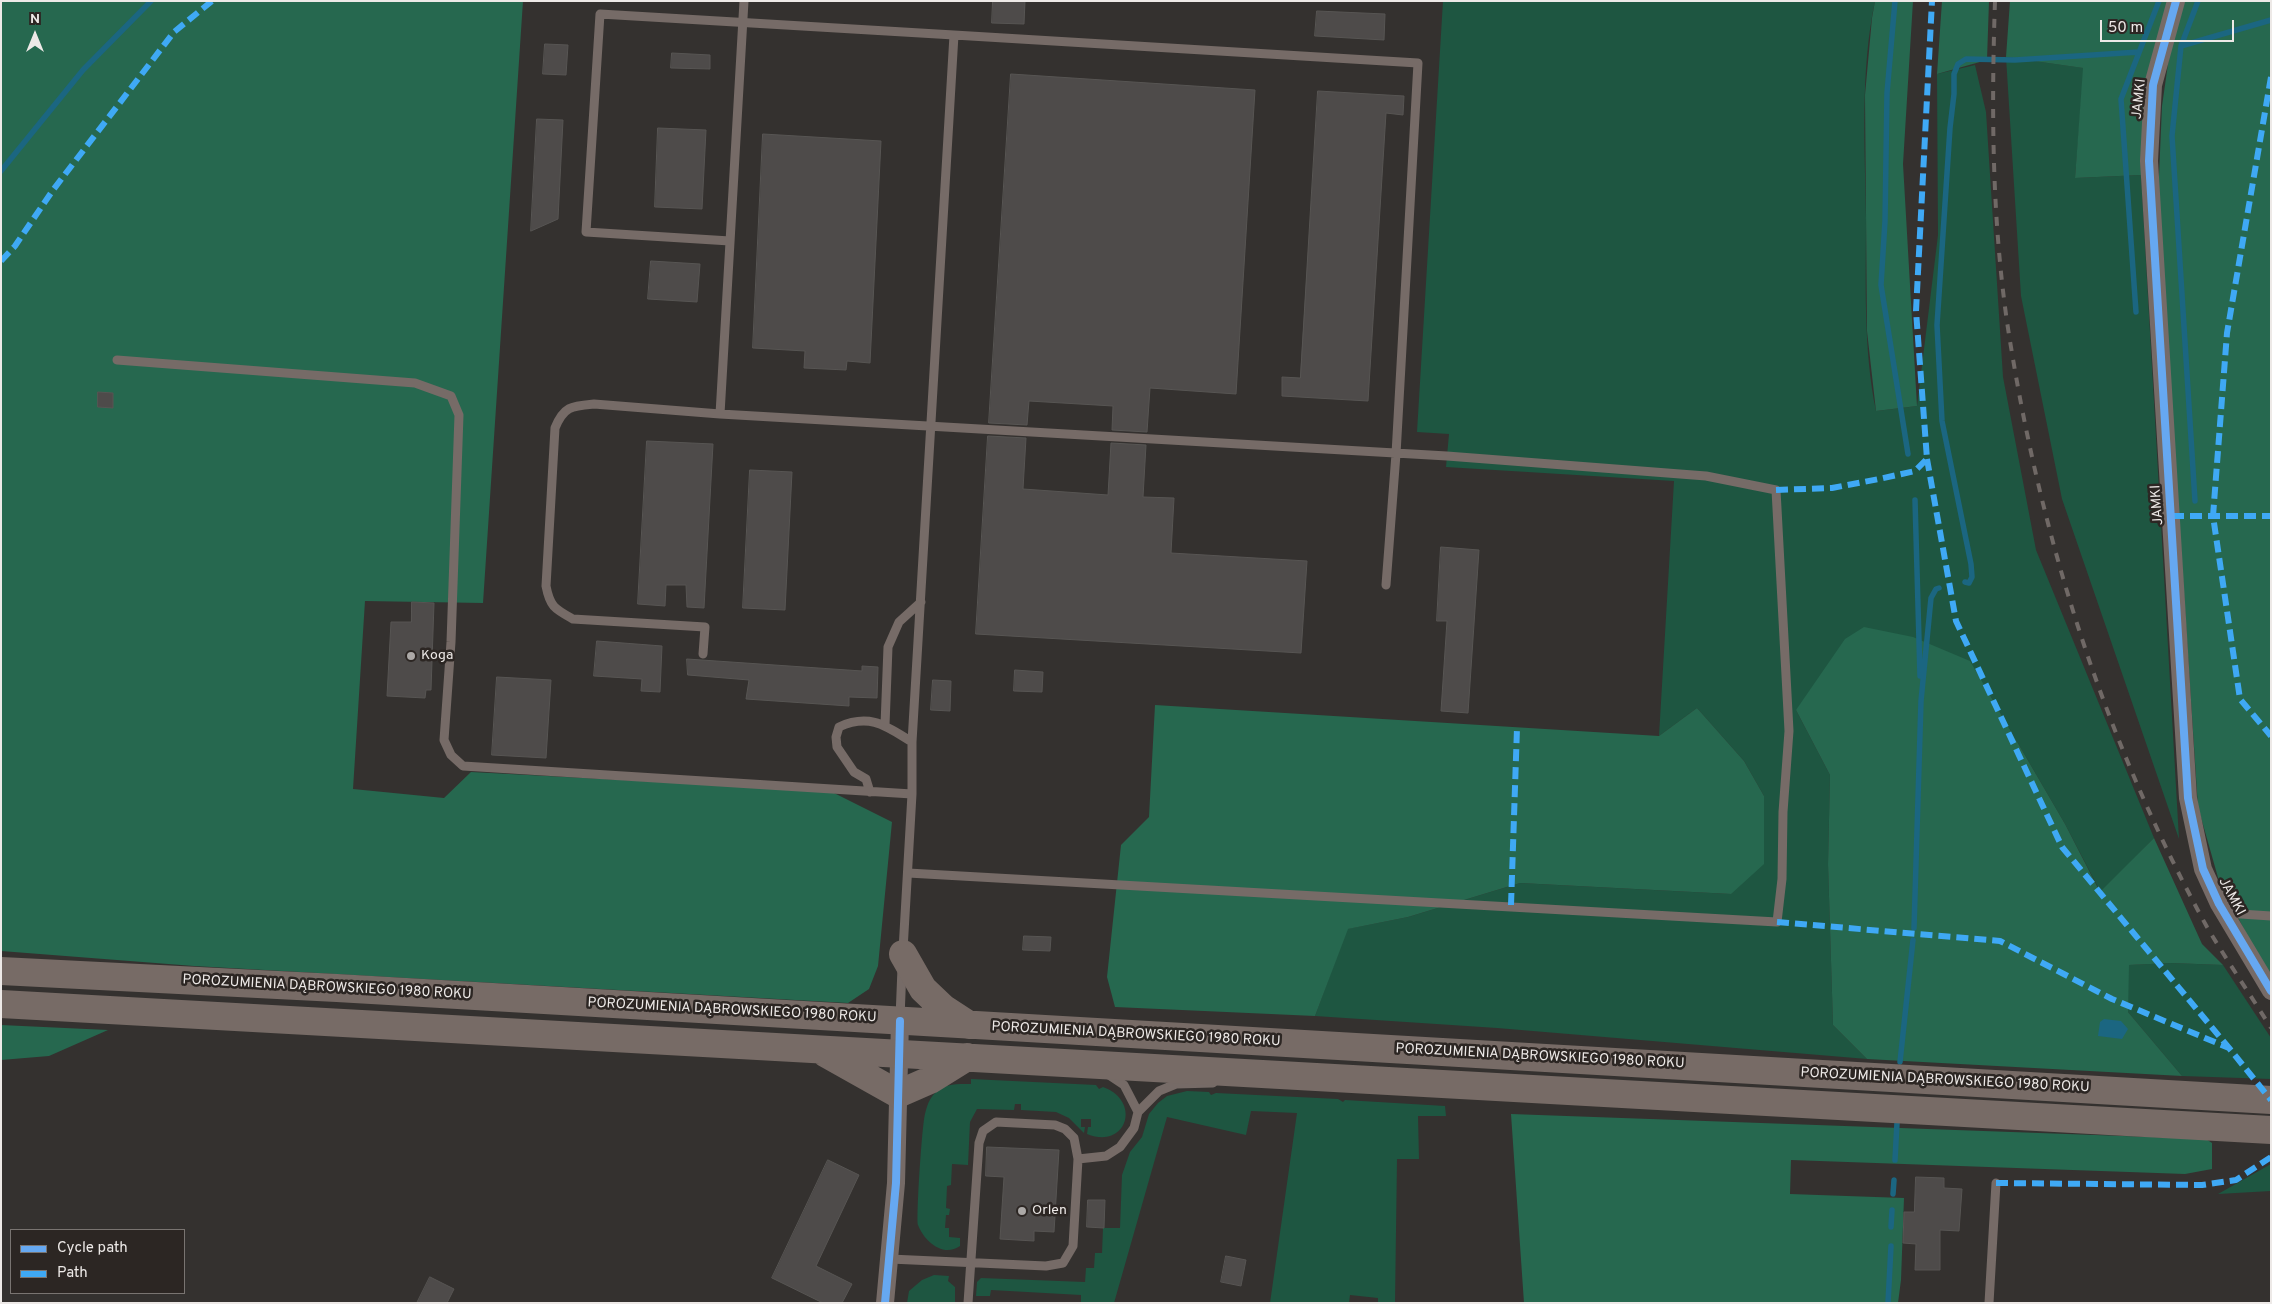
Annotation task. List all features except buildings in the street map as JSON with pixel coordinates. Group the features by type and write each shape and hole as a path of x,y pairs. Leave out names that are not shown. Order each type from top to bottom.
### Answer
{"main road":[{"path":"903,954 923,989 943,1008 969,1025"},
{"name":"POROZUMIENIA DĄBROWSKIEGO 1980 ROKU","path":"1,971 900,1020 1896,1094 2225,1128 2271,1130"},
{"name":"POROZUMIENIA DĄBROWSKIEGO 1980 ROKU","path":"1,1004 899,1053 1262,1075 1896,1094 2194,1095 2271,1100"},
{"path":"817,1049 898,1094 930,1080 967,1057"}],"street":[{"name":"JAMKI","path":"2176,1 2153,85 2149,161 2188,798 2203,869 2224,913 2271,991"},
{"path":"886,1303 896,1183 900,1020"}],"lane":[{"path":"720,414 744,1"},
{"path":"730,241 586,232 600,14 1418,62 1396,454 1386,585"},
{"path":"900,1020 912,794 912,742 954,35"},
{"path":"117,360 416,383 452,396 459,416 451,642 444,740 451,755 464,766 912,794"},
{"path":"703,654 705,627 573,618 557,610 549,602 546,586 555,428 561,414 574,405 594,404 720,414 1396,454 1706,476 1776,490 1789,731 1783,812 1782,879 1777,922 908,873"},
{"path":"885,725 888,647 899,622 921,602"},
{"path":"870,792 866,779 854,772 837,747 836,737 839,727 854,720 885,725 912,742"},
{"path":"2224,913 2271,916"},
{"path":"1088,1064 1124,1085 1138,1112"},
{"path":"1078,1158 1106,1156 1120,1147 1134,1128 1138,1112 1159,1091 1176,1084 1206,1084 1262,1075"},
{"path":"890,1259 971,1263 1046,1266 1063,1263 1073,1246 1078,1158 1074,1138 1065,1129 1055,1125 996,1122 983,1131 979,1143 971,1263 968,1303"},
{"path":"1989,1303 1996,1183"}],"green space":[{"path":"1,1 523,1 483,603 365,601 353,789 444,798 471,772 830,791 892,822 878,966 869,989 848,1003 194,966 1,951"},
{"path":"1443,1 1875,1 1867,55 1864,136 1867,339 1876,411 1917,406 1938,235 1937,74 1975,65 1986,112 2003,377 2036,550 2154,838 2101,893 2065,824 1991,697 1796,710 1830,775 1828,864 1833,1025 1867,1059 1497,1028 1315,1016 1347,929 1408,917 1520,883 1731,894 1764,796 1744,761 1697,708 1659,736 1674,481 1446,467 1449,434 1417,432"},
{"path":"1875,1 1913,1 1903,164 1917,406 1876,411 1867,331 1865,95"},
{"path":"1942,1 1989,1 1987,60 1937,74"},
{"path":"2010,1 2169,1 2152,60 2143,109 2141,175 2075,178 2083,68 2006,57"},
{"path":"2183,1 2271,1 2271,974 2259,958 2219,881 2198,807 2158,199 2162,106 2171,43"},
{"path":"2006,57 2084,68 2075,178 2141,175 2179,839 2062,499 2021,296"},
{"path":"1864,627 1913,637 1970,661 2065,824 2100,892 2154,838 2202,944 2223,965 2171,963 2129,965 2128,1012 2182,1076 1867,1059 1833,1025 1828,864 1830,775 1796,710 1845,639"},
{"path":"1155,705 1659,736 1697,708 1744,761 1764,796 1764,864 1731,894 1520,883 1408,917 1348,929 1315,1016 1115,1007 1107,977 1121,845 1149,817"},
{"path":"2171,963 2223,965 2271,1038 2271,1079 2182,1076 2128,1012 2128,965"},
{"path":"1,1025 108,1030 49,1056 1,1060"},
{"path":"971,1079 1096,1085 1099,1089 1103,1087 1115,1094 1123,1102 1126,1112 1125,1122 1120,1130 1112,1135 1101,1137 1087,1134 1088,1127 1091,1127 1091,1119 1081,1119 1081,1127 1085,1127 1084,1133 1069,1118 1056,1112 1021,1110 1021,1104 1015,1104 1014,1110 977,1109 970,1122 968,1165 952,1164 951,1185 947,1186 946,1208 950,1209 949,1215 946,1215 945,1228 949,1228 949,1237 960,1238 960,1246 947,1250 941,1249 929,1242 918,1225 921,1152 925,1114 935,1093 947,1086 971,1084"},
{"path":"1187,1091 1209,1092 1211,1095 1216,1093 1338,1099 1343,1102 1345,1100 1445,1106 1446,1116 1418,1116 1419,1159 1397,1159 1395,1303 1378,1303 1378,1298 1350,1295 1349,1303 1270,1303 1297,1113 1251,1111 1246,1135 1167,1117 1114,1303 1081,1303 1081,1295 991,1290 990,1296 976,1296 977,1282 981,1278 1085,1282 1086,1268 1094,1268 1095,1253 1102,1253 1103,1228 1120,1228 1122,1175 1130,1152 1142,1137 1149,1114 1167,1096"},
{"path":"1511,1114 2206,1139 2212,1143 2212,1169 2185,1174 1791,1160 1790,1194 1904,1198 1901,1280 1898,1303 1524,1303"},
{"path":"2271,1164 2271,1191 2218,1194"},
{"path":"934,1275 949,1276 948,1281 955,1287 955,1303 907,1303 909,1291 922,1280"}],"water":[{"path":"2104,1019 2121,1021 2128,1029 2122,1039 2098,1036 2100,1022"}],"waterway":[{"path":"1,171 83,70 151,1"},
{"path":"1895,1 1887,93 1885,221 1881,285 1908,454"},
{"path":"2136,312 2121,99 2159,1"},
{"path":"2195,501 2172,136 2181,46 2198,1"},
{"path":"2181,46 2271,20"},
{"path":"1965,582 1969,583 1972,577 1971,564 1942,421 1937,325 1954,74 1958,64 1966,59 2015,60 2139,52"},
{"path":"1915,500 1920,676"},
{"path":"1914,928 1921,701 1931,598 1936,589 1939,588"},
{"path":"1900,1062 1913,940"},
{"path":"1895,1160 1897,1123"},
{"path":"1893,1194 1894,1180"},
{"path":"1891,1227 1892,1210"},
{"path":"1888,1303 1891,1246"}],"railway":[{"path":"1995,1 1993,89 1994,178 2005,310 2026,428 2062,576 2111,720 2140,790 2172,859 2207,927 2271,1028"}],"marked path":[{"path":"1,261 15,246 53,190 174,32 212,1"},
{"path":"1776,490 1832,488 1879,479 1915,471 1927,459 1916,311 1932,1"},
{"path":"2271,77 2227,333 2213,516 2240,699 2271,736"},
{"path":"1927,459 1956,621 2062,847 2229,1048"},
{"path":"2172,516 2271,516"},
{"path":"1511,905 1517,728"},
{"path":"1777,922 2000,941 2112,999 2229,1048 2271,1100"},
{"path":"1996,1183 2202,1185 2236,1180 2271,1157"}],"cycle path":[{"path":"2176,1 2153,85 2149,161 2188,798 2203,869 2219,904 2271,991"},
{"path":"885,1303 896,1183 900,1021"}],"place":[{"name":"Koga","path":"411,656"},
{"name":"Orlen","path":"1022,1211"}]}
